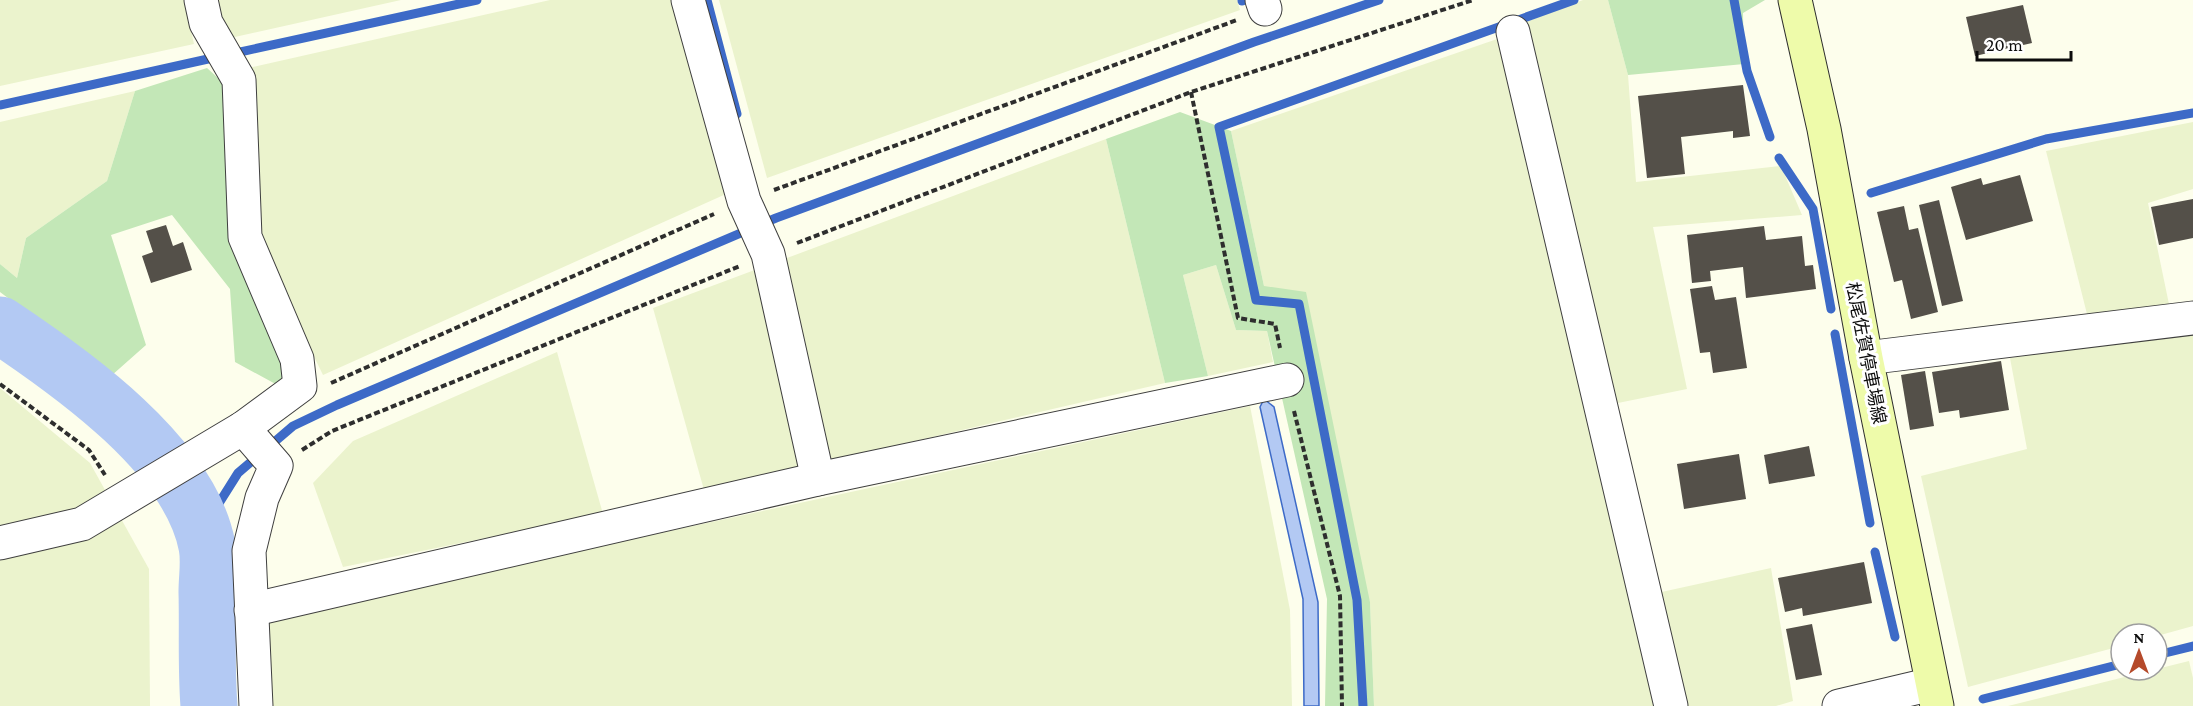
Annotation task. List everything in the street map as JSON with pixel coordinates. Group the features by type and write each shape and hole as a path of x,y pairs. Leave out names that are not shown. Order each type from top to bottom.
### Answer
{"main road":[{"name":"松尾佐賀停車場線","path":"1794,0 1824,129 1866,358 1935,695"}],"street":[{"path":"0,543 81,524 230,436 300,386 297,359 245,237 239,80 206,23 201,0"},
{"path":"688,0 744,201 768,254 818,479"},
{"path":"1513,32 1671,706"},
{"path":"1866,358 2193,318"},
{"path":"250,610 818,479 1287,380"},
{"path":"230,436 276,466 262,498 249,551 256,706"},
{"path":"1839,706 1935,695"}],"path":[{"path":"276,466 332,431 768,254 1191,92 1473,0"},
{"path":"300,386 331,383 744,201 1264,5"},
{"path":"0,384 88,450 122,500"}],"green space":[{"path":"0,0 184,0 194,44 0,86"},
{"path":"212,0 401,0 226,39"},
{"path":"550,0 673,0 726,194 323,375 255,236 248,68"},
{"path":"719,0 1237,0 1240,10 767,178"},
{"path":"1583,0 1608,0 1628,75 1636,182 1781,166 1802,215 1653,227 1687,389 1613,404 1521,24"},
{"path":"1608,0 1765,0 1743,13 1744,64 1628,75"},
{"path":"1500,38 1657,706 1374,706 1370,602 1264,286 1231,131"},
{"path":"207,68 230,89 285,363 281,387 235,362 230,289 172,215 111,235 146,345 111,376 0,292 0,264 17,278 26,238 107,181 135,91"},
{"path":"135,91 107,181 26,238 17,278 0,264 0,122"},
{"path":"1180,112 1231,131 1264,286 1306,292 1370,602 1374,706 1325,706 1327,599 1267,331 1236,330 1216,265 1183,275 1208,376 1165,383 1106,139"},
{"path":"2193,122 2193,189 2148,203 2170,309 2088,318 2046,151"},
{"path":"1106,139 1165,383 704,490 653,308"},
{"path":"1216,265 1236,330 1267,331 1273,362 1208,376 1183,275"},
{"path":"2193,332 2193,626 2169,633 2169,622 2109,622 2109,649 1968,687 1921,476 2027,449 2010,358"},
{"path":"557,352 603,514 343,567 313,483 353,441"},
{"path":"0,388 90,463 149,569 150,706 0,706"},
{"path":"1250,406 1290,610 1292,706 266,706 261,619"},
{"path":"1771,568 1793,701 1776,706 1684,706 1657,593"},
{"path":"2189,661 2193,678 2193,706 2008,706 2109,681 2169,682 2169,666"}],"water":[{"path":"1264,399 1274,407 1318,602 1319,706 1304,706 1303,599 1260,407"}],"building":[{"path":"2023,5 2032,43 1975,56 1966,17"},
{"path":"1743,85 1750,136 1733,138 1733,131 1681,137 1685,174 1647,178 1638,96"},
{"path":"2020,175 2033,221 1966,240 1951,187 1981,178 1983,185"},
{"path":"2193,199 2193,238 2159,245 2151,207"},
{"path":"1939,200 1963,301 1942,306 1919,205"},
{"path":"1904,206 1909,230 1918,228 1938,312 1911,319 1902,280 1894,282 1877,212"},
{"path":"166,225 173,246 183,242 192,270 151,283 142,256 153,252 146,231"},
{"path":"1764,226 1766,240 1802,236 1805,266 1813,265 1816,289 1746,298 1743,267 1710,271 1711,281 1692,283 1687,235"},
{"path":"1712,286 1715,300 1736,297 1747,368 1713,373 1710,352 1700,353 1690,289"},
{"path":"2001,361 2009,410 1960,418 1959,410 1939,413 1932,372"},
{"path":"1925,371 1934,426 1910,430 1901,375"},
{"path":"1809,446 1815,476 1769,484 1764,455"},
{"path":"1739,454 1746,499 1684,509 1677,464"},
{"path":"1864,562 1872,603 1803,616 1802,608 1785,612 1778,578"},
{"path":"1812,624 1822,675 1796,680 1786,629"}],"waterway":[{"path":"231,54 477,0"},
{"path":"707,0 737,114"},
{"path":"207,547 216,508 238,473 293,426 337,405 776,218 1254,42 1379,0"},
{"path":"1363,706 1357,600 1299,304 1256,300 1219,127 1574,0"},
{"path":"1734,0 1747,71 1770,137"},
{"path":"0,105 217,57"},
{"path":"1871,193 2046,139 2193,113"},
{"path":"1779,158 1813,209 1831,309"},
{"path":"0,325 93,392 153,449 178,480 196,513 207,546 209,706"},
{"path":"1835,334 1870,523"},
{"path":"1875,552 1895,637"},
{"path":"2169,652 2193,646"},
{"path":"1983,699 2109,667"}]}
